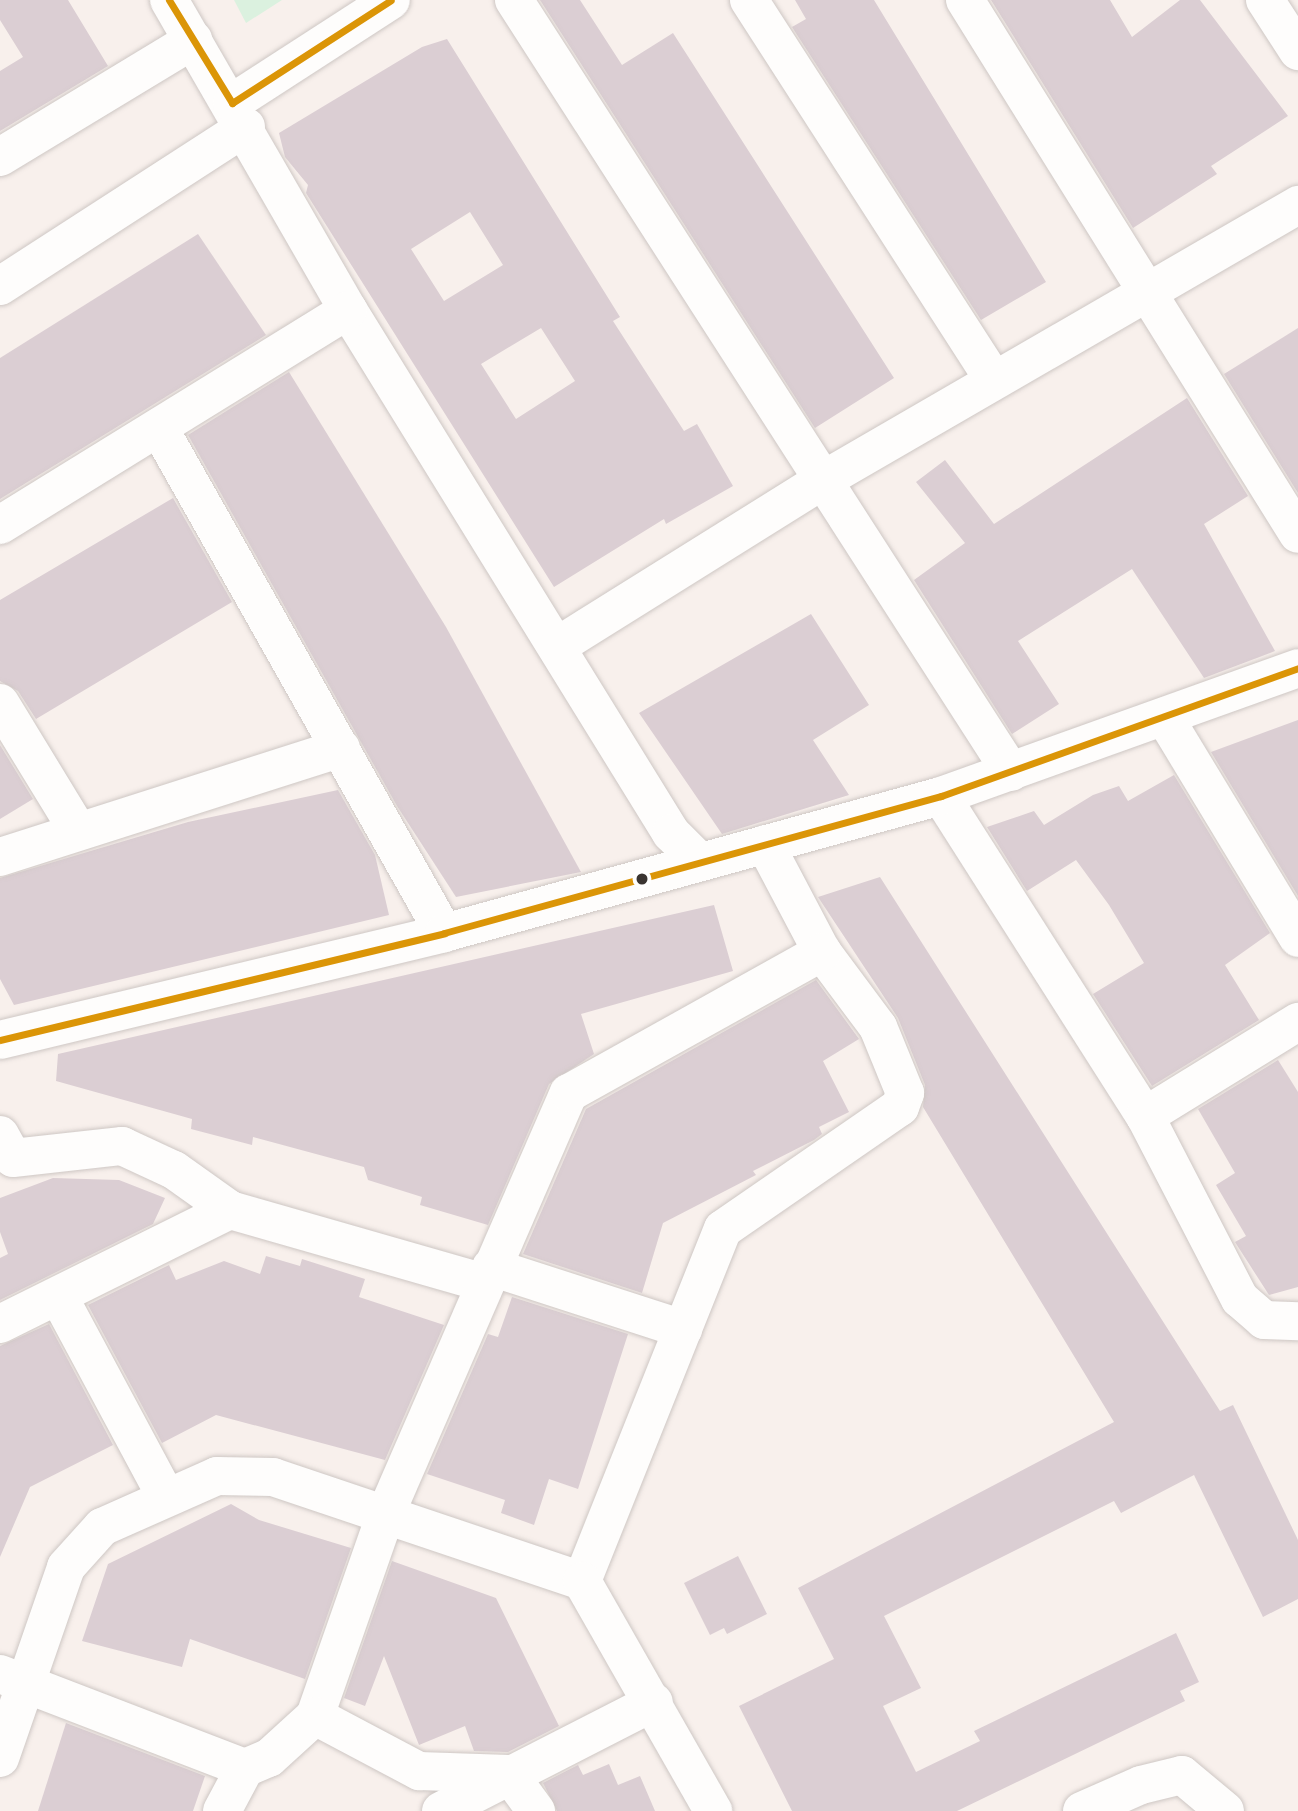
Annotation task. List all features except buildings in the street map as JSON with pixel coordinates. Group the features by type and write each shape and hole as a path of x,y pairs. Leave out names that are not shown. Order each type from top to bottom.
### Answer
{"street":[{"path":"169,0 239,115 348,310 559,645 671,833 700,862"},
{"path":"0,286 239,115 391,0"},
{"path":"514,0 825,479 1011,772"},
{"path":"749,0 993,379"},
{"path":"965,0 1144,292 1298,534"},
{"path":"1265,0 1298,51"},
{"path":"0,157 193,40"},
{"path":"559,645 825,479 993,379 1298,205"},
{"path":"0,525 348,310"},
{"path":"159,428 444,933"},
{"path":"0,1040 444,933 941,796 1165,718 1298,668"},
{"path":"0,703 77,829"},
{"path":"1165,718 1298,938"},
{"path":"0,857 77,829 341,748"},
{"path":"941,796 1145,1116 1240,1300 1264,1320 1298,1321"},
{"path":"582,1581 723,1229 900,1107 905,1093 897,1062 822,952 765,844"},
{"path":"222,1811 245,1768 269,1758 315,1716 386,1513 569,1093 822,952"},
{"path":"1145,1116 1298,1022"},
{"path":"4,1152 122,1146 174,1170 230,1210 488,1275 682,1328"},
{"path":"0,1324 60,1298 230,1210"},
{"path":"60,1298 165,1495"},
{"path":"0,1758 12,1677 66,1567 102,1527 165,1495 217,1476 273,1477 582,1581 654,1702 713,1811"},
{"path":"12,1677 245,1768"},
{"path":"440,1811 654,1702"},
{"path":"315,1716 418,1771 509,1774"},
{"path":"509,1774 536,1811"},
{"path":"1082,1811 1141,1785 1182,1775 1225,1811"}],"green space":[{"path":"234,0 282,0 246,23"}],"transit line":[{"path":"169,0 232,103 391,0"},
{"path":"0,1040 444,933 941,796 1298,668"}]}
